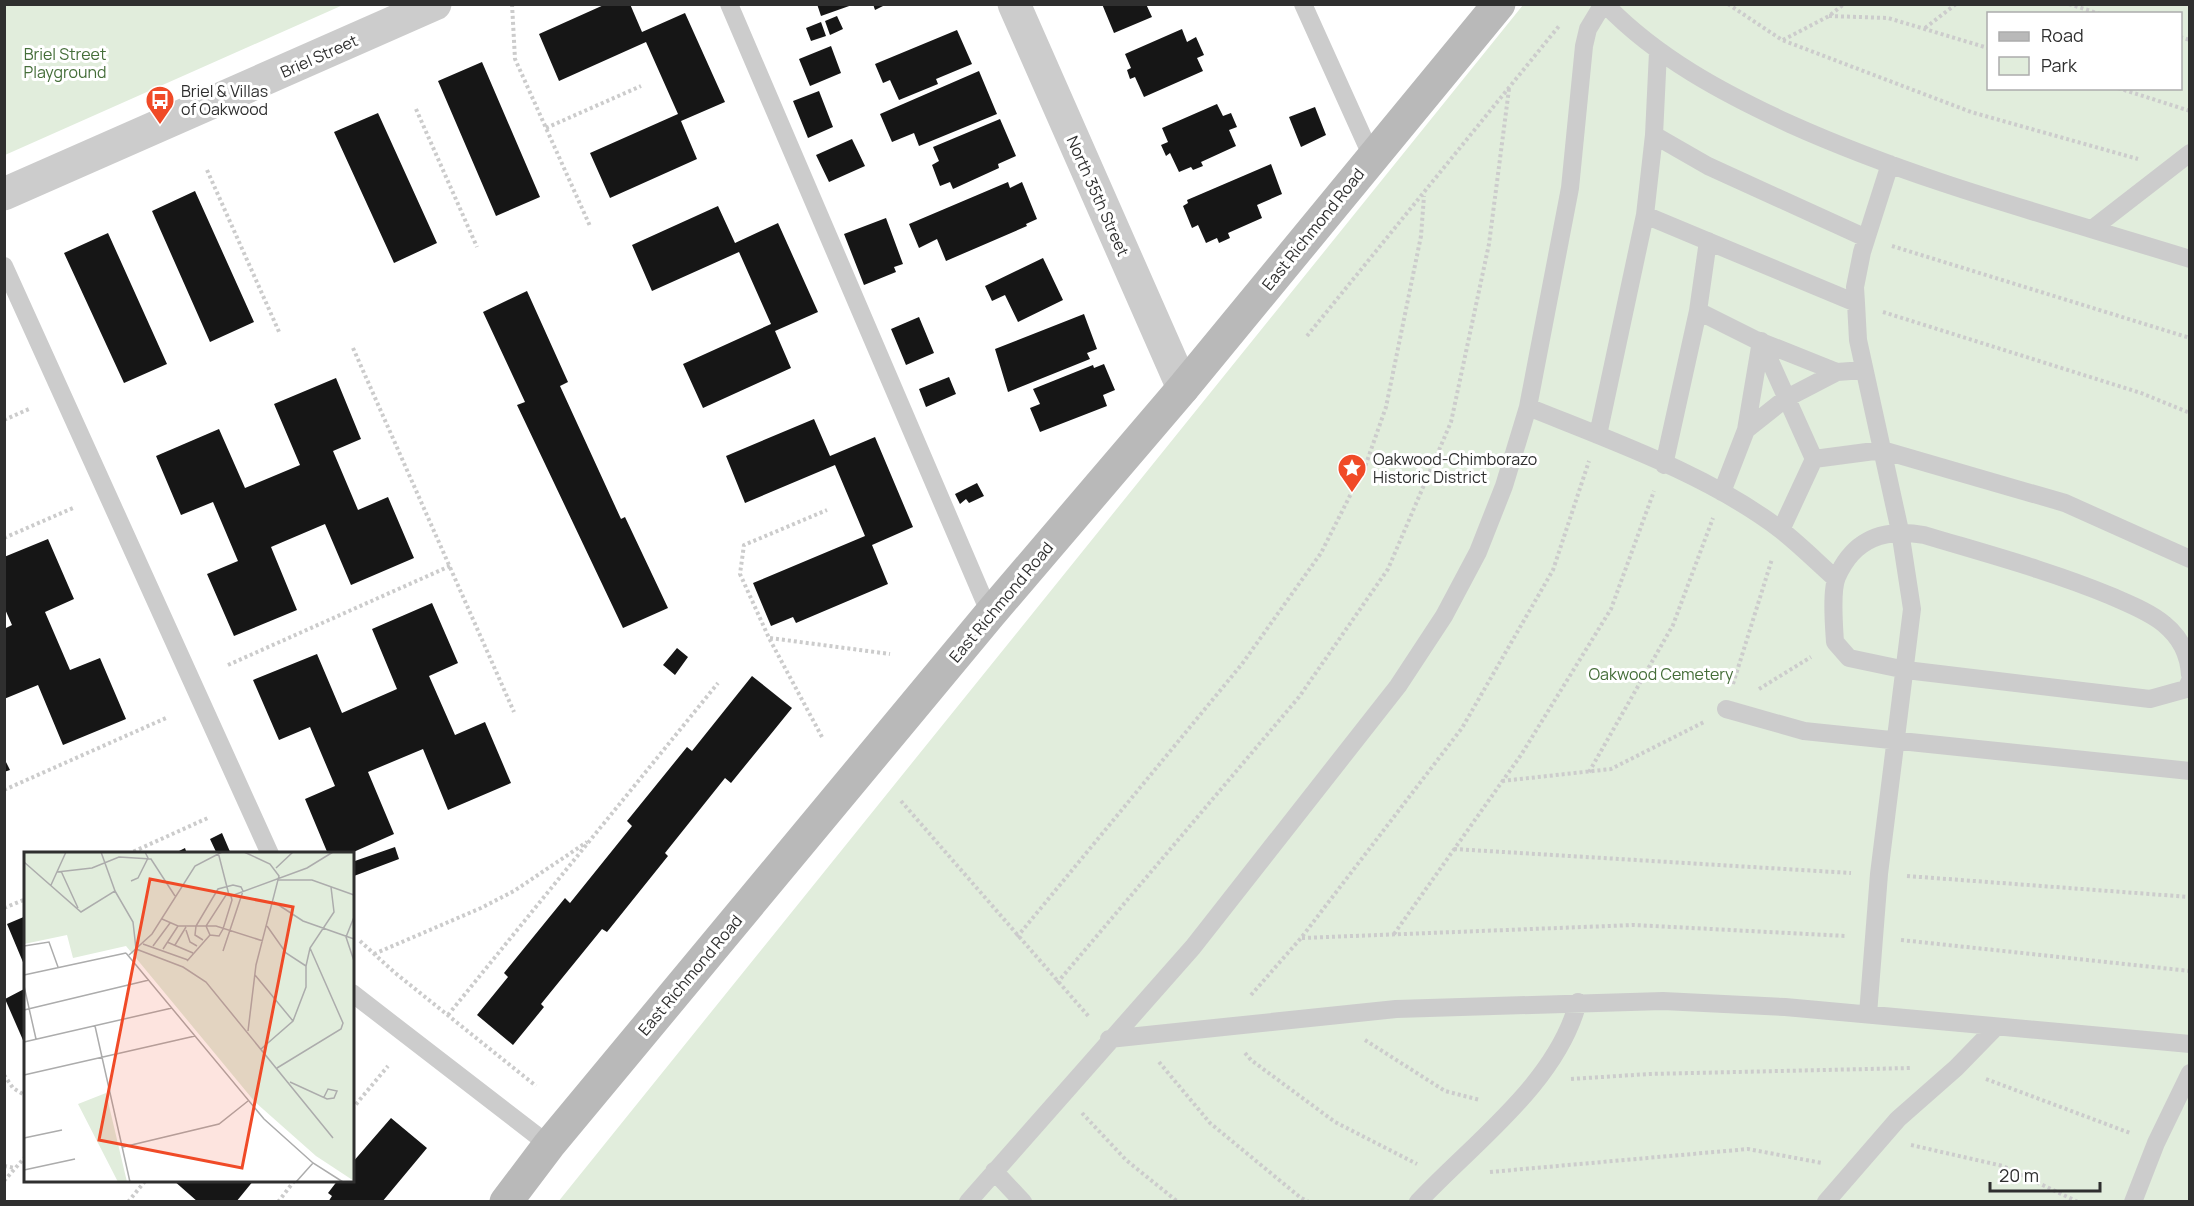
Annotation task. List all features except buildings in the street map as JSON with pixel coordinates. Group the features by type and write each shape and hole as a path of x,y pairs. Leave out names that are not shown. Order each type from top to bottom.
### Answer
{"street":[{"name":"Briel Street","path":"4,194 435,4"},
{"name":"North 35th Street","path":"1014,4 1183,388"},
{"name":"East Richmond Road","path":"506,1202 549,1145 990,614 1183,388 1499,4"}],"lane":[{"path":"729,4 990,614"},
{"path":"1303,4 1372,158"},
{"path":"968,1202 1207,930 1398,686 1444,616 1482,541 1504,486 1528,407 1570,188 1584,46 1588,29 1604,4 1658,52 1750,105 1826,140 1954,189 2190,259"},
{"path":"1598,435 1645,215 1654,135 1658,52"},
{"path":"1654,135 1708,166 1866,237"},
{"path":"2092,229 2190,153"},
{"path":"1868,1014 1876,937 1879,874 1912,609 1900,531 1858,340 1855,287 1866,237 1890,164"},
{"path":"1645,215 1856,303"},
{"path":"1664,465 1698,311 1708,241"},
{"path":"4,266 269,852"},
{"path":"1698,311 1761,341 1837,372"},
{"path":"1761,341 1785,399 1814,459"},
{"path":"1722,492 1746,430 1761,341"},
{"path":"1746,430 1785,399 1837,372 1864,370"},
{"path":"1528,407 1598,435 1722,492 1781,530 1836,579"},
{"path":"1814,459 1882,450 2065,503 2190,559"},
{"path":"1781,530 1814,459"},
{"path":"1900,531 1924,535 2075,581 2127,603 2164,623 2172,632 2187,655 2189,685 2150,699 1906,670 1849,658 1835,642 1836,579 1852,553 1871,538 1900,531"},
{"path":"1726,709 1804,731 2190,771"},
{"path":"354,995 549,1145"},
{"path":"1109,1039 1325,1015 1578,1002 1663,1001 1868,1014 2190,1044"},
{"path":"1418,1202 1512,1110 1572,1026 1578,1002"},
{"path":"1826,1202 1898,1119 1956,1068 1996,1027"},
{"path":"2133,1202 2156,1143 2190,1073"},
{"path":"994,1171 1023,1202"}],"path":[{"path":"512,4 515,59 590,226"},
{"path":"1728,4 1782,40 1971,112 2170,168"},
{"path":"1782,40 1829,16 1844,4"},
{"path":"1925,29 1956,4"},
{"path":"2069,4 2094,12"},
{"path":"1829,16 1888,18 1987,47"},
{"path":"1307,336 1424,196 1563,21"},
{"path":"546,128 641,86"},
{"path":"1057,983 1299,697 1388,569 1451,422 1489,244 1509,89"},
{"path":"2124,90 2190,111"},
{"path":"416,109 477,247"},
{"path":"207,170 280,334"},
{"path":"1017,937 1242,664 1321,552 1366,464 1386,407 1421,236 1424,196"},
{"path":"1866,237 2190,338"},
{"path":"1856,303 2141,393 2190,413"},
{"path":"353,348 514,712"},
{"path":"4,420 29,409"},
{"path":"1225,1026 1301,938 1462,728 1552,570 1598,435"},
{"path":"1394,934 1502,781 1611,609 1664,465"},
{"path":"1589,772 1673,625 1722,492"},
{"path":"4,538 73,508"},
{"path":"822,737 769,638 740,574 744,545 827,510"},
{"path":"1726,709 1781,530"},
{"path":"228,665 450,566"},
{"path":"769,638 890,654"},
{"path":"1502,781 1611,770 1685,734 1835,642"},
{"path":"448,1015 718,683"},
{"path":"4,790 166,718"},
{"path":"901,801 1057,983 1109,1039"},
{"path":"132,852 210,817"},
{"path":"374,954 481,908 514,891 591,840"},
{"path":"1454,849 1879,874 2190,897"},
{"path":"4,908 24,900"},
{"path":"1301,938 1634,926 1876,937 2190,971"},
{"path":"360,941 536,1086"},
{"path":"1325,1015 1445,1091 1512,1110"},
{"path":"1138,1036 1210,1123 1300,1198 1309,1202"},
{"path":"354,1107 388,1066"},
{"path":"1533,1081 1649,1074 1956,1068 2156,1143"},
{"path":"4,1075 13,1088 24,1095"},
{"path":"1064,1093 1126,1160 1178,1202"},
{"path":"1881,1139 2003,1166 2078,1202"},
{"path":"4,1182 24,1158"},
{"path":"4,1166 15,1168"},
{"path":"128,1202 144,1182"},
{"path":"278,1202 293,1182"}],"green space":[{"name":"Briel Street Playground","path":"5,4 343,4 343,5 5,155"},
{"name":"Oakwood Cemetery","path":"1523,5 2189,5 2189,1201 558,1202"}],"place":[{"name":"Briel & Villas of Oakwood","path":"160,126"},
{"name":"Oakwood-Chimborazo Historic District","path":"1352,494"}]}
